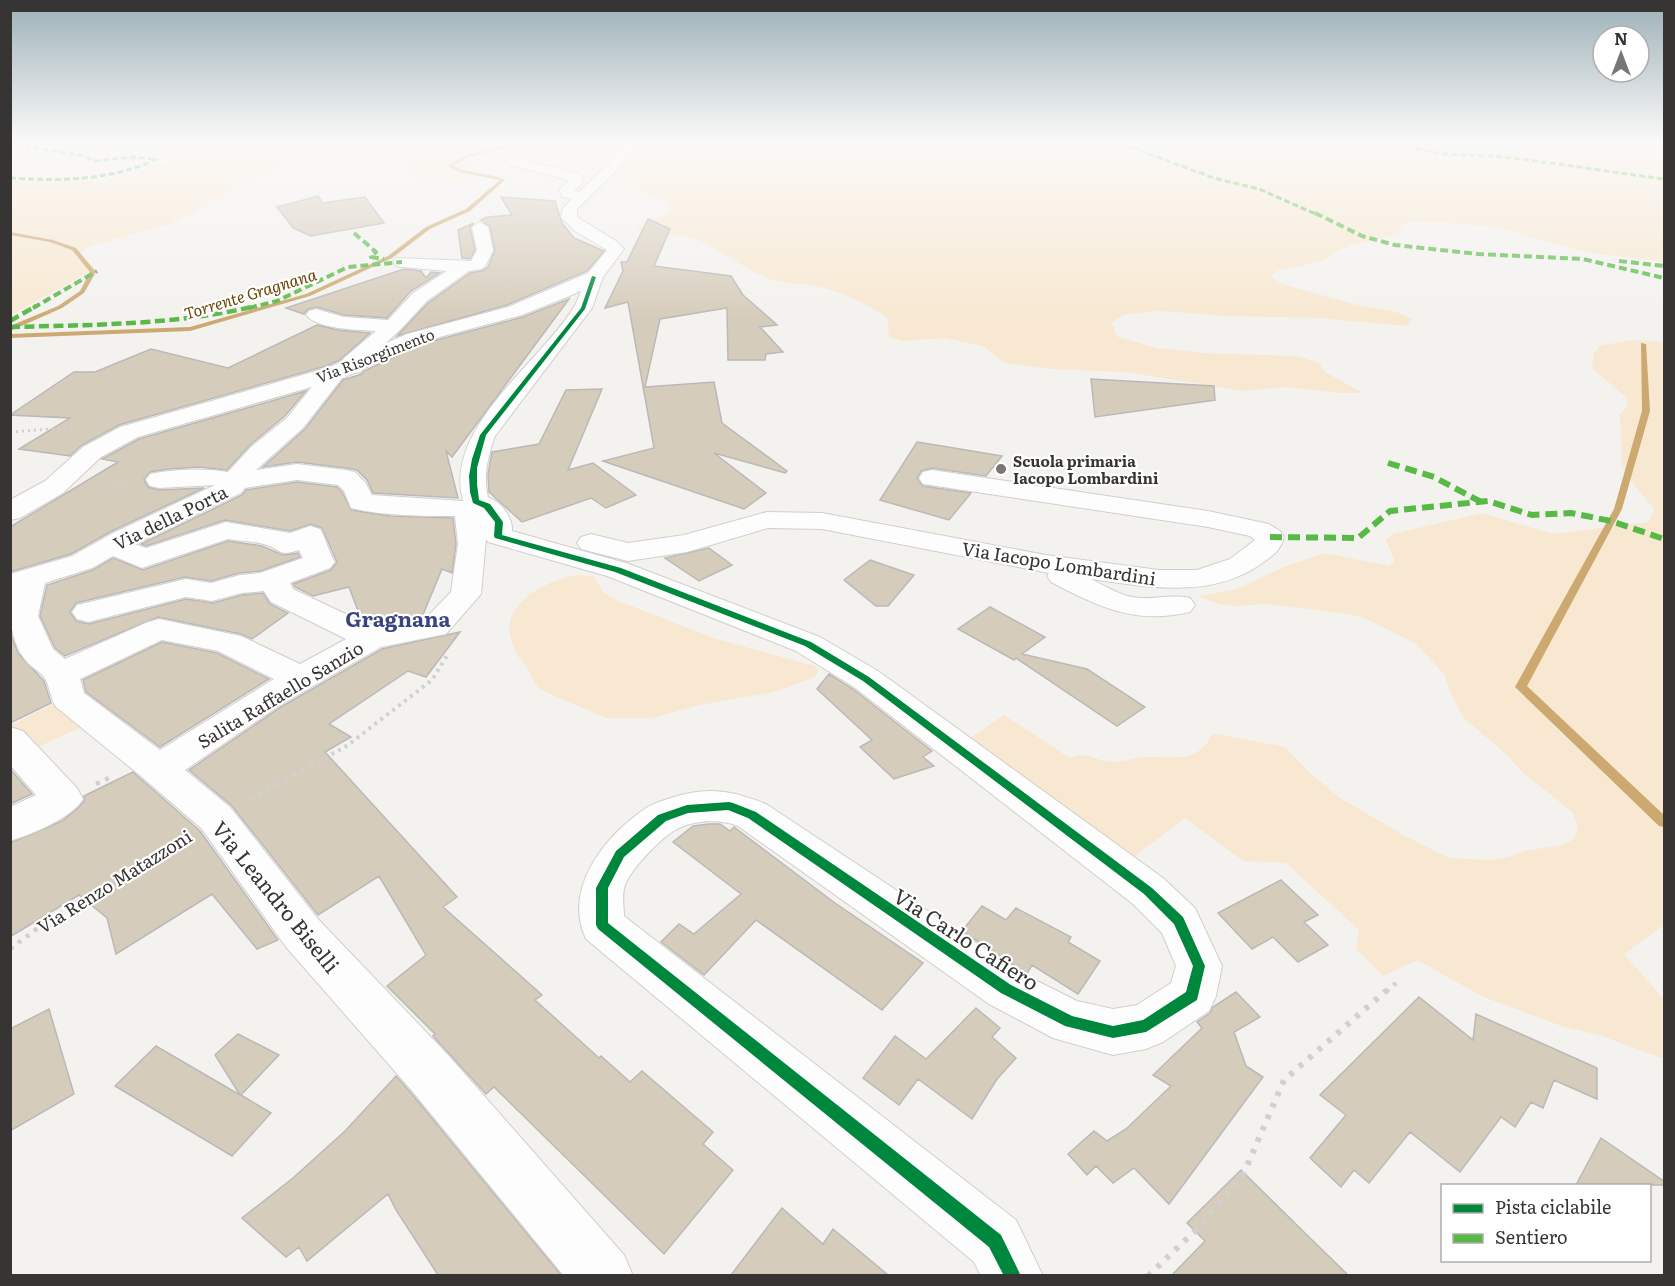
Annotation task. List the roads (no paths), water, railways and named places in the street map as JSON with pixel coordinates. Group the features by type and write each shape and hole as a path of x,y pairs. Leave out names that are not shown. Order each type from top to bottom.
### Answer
{"street":[{"name":"Via Risorgimento","path":"10,512 54,487 92,452 129,432 344,370 414,338 515,311 594,277 616,249 609,242 579,228 569,217 570,208 577,200"},
{"name":"Via della Porta","path":"21,580 82,562 232,487 241,471 295,423 344,370 393,326 420,297 464,267 477,265 484,257 485,243 480,227"},
{"path":"402,262 464,267"},
{"name":"Via Carlo Cafiero","path":"594,277 583,308 483,435 471,484 476,501 498,536 618,570 808,644 866,679 1148,891 1179,921 1199,966 1192,996 1146,1026 1113,1032 1070,1022 1006,989 752,815 729,806 687,809 662,818 620,854 602,888 602,925 995,1241 1013,1275"},
{"path":"316,315 343,323 393,326"},
{"path":"159,480 213,477 236,481 297,472 346,478 356,488 361,502 399,507 456,508 484,513"},
{"name":"Via Iacopo Lombardini","path":"484,513 627,552 687,543 767,520 822,521 1046,564 1159,579 1200,579 1241,565 1268,545 1270,537 1258,530 1209,519 932,478"},
{"name":"Salita Raffaello Sanzio","path":"151,763 176,758 300,679 371,639 435,627 466,594 472,544 484,513"},
{"path":"142,559 226,530 256,514"},
{"path":"88,612 186,588 212,592 240,584 272,579 321,562 311,546 310,535 286,545 278,538 226,530"},
{"path":"111,546 138,555 142,559"},
{"path":"137,600 142,559"},
{"path":"1046,564 1052,571 1109,600 1140,608 1179,605"},
{"path":"272,579 282,595 371,639"},
{"path":"21,580 22,616 39,655 62,674 159,629 179,635 222,641 257,655 300,679"},
{"name":"Via Leandro Biselli","path":"62,674 68,699 151,763 216,818 302,933 431,1074 603,1275"},
{"path":"10,740 63,799 10,825"}],"waterway":[{"name":"Torrente Gragnana","path":"10,336 190,329 308,295 390,257 428,228 468,210 480,200"},
{"path":"10,233 51,241 74,249 93,272 82,292 60,307 10,329"},
{"path":"1643,344 1646,411 1618,509 1521,687 1664,822"}],"place":[{"name":"Scuola primaria Iacopo Lombardini","path":"1001,469"}],"district":[{"name":"Gragnana","path":"398,617"}]}
